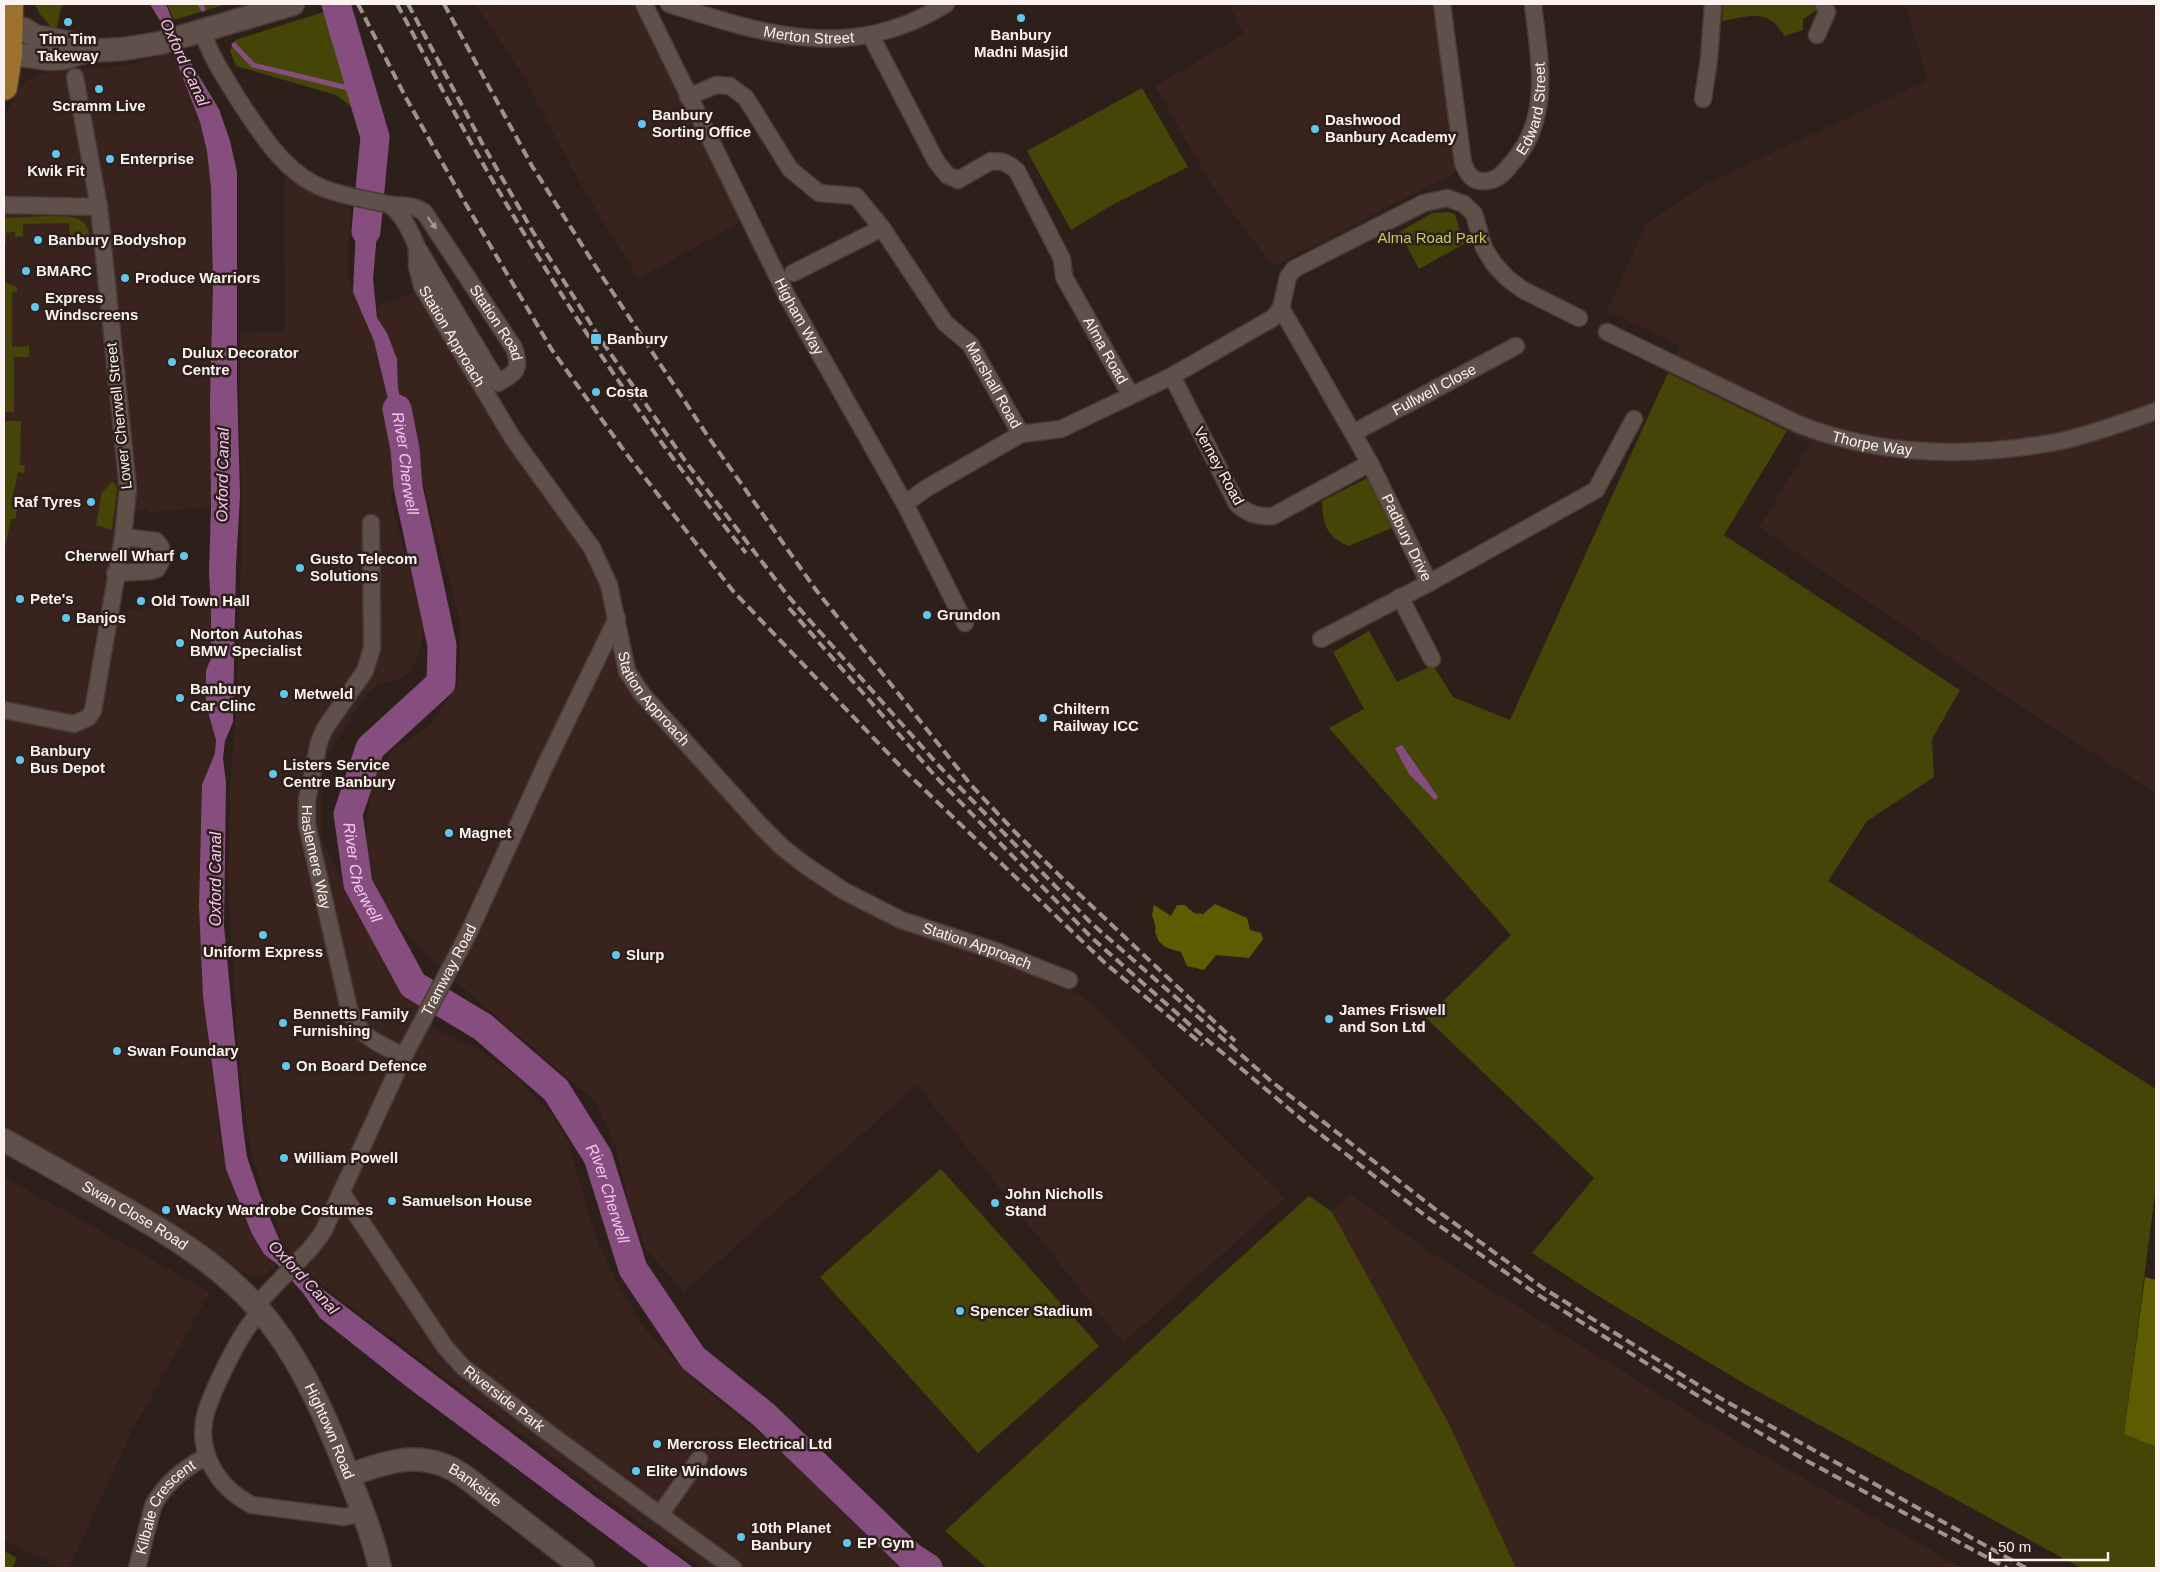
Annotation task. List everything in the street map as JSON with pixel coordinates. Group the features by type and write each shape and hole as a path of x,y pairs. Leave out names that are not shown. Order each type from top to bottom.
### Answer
{"main road":[{"path":"4,87 8,19"}],"street":[{"path":"7,54 51,59 64,58 88,50 124,49 160,43 293,4"},
{"name":"Higham Way","path":"644,4 788,298 904,504 965,623"},
{"name":"Merton Street","path":"669,4 736,25 769,33 827,39 871,36 908,24 929,15 946,4"},
{"name":"Edward Street","path":"1442,4 1460,145 1467,173 1473,180 1489,181 1505,172 1518,157 1535,126 1541,86 1533,4"},
{"path":"1703,99 1709,59 1713,4"},
{"path":"1816,35 1828,12 1824,4"},
{"path":"8,19 35,36 75,44 88,50"},
{"name":"Station Road","path":"194,33 273,150 298,173 331,191 390,204 410,205 427,216 514,348 517,356 516,370 513,375 498,383 417,247 399,212 390,204"},
{"name":"Alma Road","path":"871,36 936,161 947,175 958,180 991,161 1003,162 1016,171 1062,259 1064,277 1130,394 1172,376 1273,318 1281,308"},
{"name":"Lower Cherwell Street","path":"4,710 74,724 81,722 93,711 115,573 123,537 128,489 99,207 76,77"},
{"name":"Marshall Road","path":"688,97 716,84 730,86 746,98 790,169 819,193 856,196 882,228 945,323 970,344 1021,434 925,489 904,504"},
{"path":"1281,308 1288,278 1294,269 1400,214 1424,203 1447,198 1464,204 1474,214 1484,248 1494,264 1507,278 1523,290 1580,318"},
{"path":"4,205 99,207"},
{"path":"793,273 882,228"},
{"name":"Station Approach","path":"417,247 417,266 422,286 512,437 592,548 609,585 618,618 623,658 633,682 642,694 760,825 804,865 844,891 901,920 996,951 1069,980"},
{"name":"Padbury Drive","path":"1281,308 1370,463 1429,583 1596,490 1634,419"},
{"name":"Thorpe Way","path":"1607,332 1798,424 1829,436 1862,445 1941,451 2019,446 2063,440 2156,411"},
{"name":"Fullwell Close","path":"1353,433 1516,346"},
{"name":"Verney Road","path":"1172,376 1237,504 1244,511 1261,517 1273,516 1370,463"},
{"path":"1021,434 1061,429 1130,394"},
{"name":"Haslemere Way","path":"371,523 372,634 370,654 365,671 325,728 319,742 307,800 307,825 349,1009 354,1022 370,1040 404,1056"},
{"path":"115,573 151,571 157,568 162,557 160,544 156,541 123,537"},
{"path":"1321,639 1429,583"},
{"path":"1400,597 1432,659"},
{"name":"Tramway Road","path":"206,1456 202,1433 210,1401 248,1326 259,1309 278,1283 324,1232 404,1056 445,980 546,764 618,618"},
{"name":"Swan Close Road","path":"4,1140 145,1220 232,1282 259,1309"},
{"name":"Riverside Park","path":"342,1193 426,1320 445,1347 463,1366 550,1434 733,1568"},
{"name":"Hightown Road","path":"259,1309 281,1338 316,1399 364,1513 374,1540 380,1568"},
{"path":"206,1456 212,1469 230,1490 252,1505 344,1517 364,1513"},
{"name":"Kilbale Crescent","path":"137,1568 153,1506 157,1498 164,1488 188,1466 206,1456"},
{"name":"Bankside","path":"349,1475 403,1459 424,1460 443,1464 464,1476 582,1568"},
{"path":"660,1515 699,1459"}],"shaded area":[{"path":"475,4 633,4 742,221 638,279 581,185 524,77"},
{"name":"Dashwood Banbury Academy","path":"1229,4 1433,4 1455,173 1273,266 1212,186 1155,86 1244,34"},
{"path":"1905,4 2156,4 2156,794 2019,705 1759,527 1810,443 1668,373 1680,346 1607,311 1646,224 1705,184 1928,80"},
{"path":"173,52 200,122 207,151 211,188 213,286 210,399 211,507 150,512 147,508 134,512 116,612 211,600 211,659 206,670 211,723 216,739 215,753 202,785 199,906 203,997 222,1149 274,1262 277,1264 265,1275 257,1278 250,1276 135,1201 4,1127 5,124 8,109 21,86 38,74 85,68 127,66"},
{"path":"284,177 331,202 351,208 347,275 374,341 391,412 396,447 391,502 424,621 421,645 412,671 403,678 379,684 369,691 331,749 322,776 322,839 342,881 436,1030 479,1049 510,1072 552,1114 568,1142 597,1240 620,1289 646,1330 698,1384 929,1568 702,1568 596,1491 314,1279 288,1250 281,1239 278,1226 263,1193 252,1156 242,1087 237,1033 228,885 230,783 236,714 241,559 240,333 285,331"},
{"path":"416,291 589,548 606,597 609,628 621,678 652,715 815,879 854,906 891,923 1000,957 1081,995 1128,1038 1158,1073 1285,1198 1123,1343 917,1085 684,1292 646,1249 629,1205 615,1145 596,1102 428,958 387,912 372,876 367,850 367,821 370,795 379,768 395,748 428,727 458,683 460,653 460,622 398,388 397,359 377,318 379,305"},
{"path":"1215,904 1247,918 1250,930 1261,933 1263,939 1249,958 1216,955 1204,970 1187,966 1181,952 1167,948 1158,940 1152,915 1154,905 1171,916 1177,905 1185,905 1194,913 1203,914"},
{"path":"4,1177 210,1292 132,1431 69,1568 62,1568 4,1540"},
{"path":"1351,1194 1431,1253 1721,1432 1963,1568 1516,1568 1448,1422 1332,1212"},
{"path":"2145,1277 2156,1280 2156,1447 2124,1434"}],"green space":[{"path":"35,4 65,4 61,8 56,33 39,13"},
{"path":"167,4 227,4 174,20"},
{"path":"1723,4 1814,4 1817,10 1803,19 1803,30 1784,36 1772,21 1758,16 1722,21"},
{"path":"333,9 364,110 357,111 336,95 236,66 230,51 235,40"},
{"path":"1142,88 1188,167 1112,205 1071,230 1027,151"},
{"name":"Alma Road Park","path":"1448,212 1455,214 1464,244 1419,269 1399,232 1432,213"},
{"path":"47,216 77,218 86,226 91,242 70,243 69,223 23,224 23,236 15,237 15,232 6,233 6,245 4,245 5,218"},
{"path":"4,282 17,287 17,292 12,293 12,347 29,346 29,357 14,357 14,412 4,412"},
{"path":"1668,373 1787,431 1724,535 1960,690 1932,739 1934,777 1867,821 1828,881 2156,1089 2156,1186 2124,1434 2156,1447 2156,1568 2081,1568 1750,1387 1598,1296 1532,1253 1594,1178 1426,1018 1511,935 1329,728 1364,709 1333,652 1369,631 1397,682 1433,665 1453,697 1510,720"},
{"path":"4,421 21,421 20,465 25,465 24,473 18,472 11,506 18,507 15,519 11,519 4,552"},
{"path":"1369,477 1394,527 1349,546 1335,538 1327,529 1323,516 1322,501"},
{"path":"112,482 116,485 117,490 112,530 96,525 102,492"},
{"name":"Spencer Stadium","path":"941,1169 1099,1346 978,1453 820,1277"},
{"path":"1309,1196 1332,1212 1448,1422 1516,1568 987,1568 945,1531 1219,1277"},
{"path":"4,1551 17,1558 12,1568 4,1568"}],"water":[{"name":"Oxford Canal","path":"150,4 166,4 185,53 219,109 230,141 237,172 237,383 240,496 236,565 233,722 225,741 223,758 226,783 224,926 243,1128 247,1157 260,1195 285,1251 312,1281 593,1495 694,1568 650,1568 407,1387 320,1318 303,1293 277,1264 264,1254 252,1234 226,1169 203,997 199,906 202,785 215,753 216,740 206,705 206,670 211,659 209,572 213,286 211,188 207,151 200,122 162,24"},
{"path":"357,207 379,211 373,279 377,318 387,333 397,359 398,388 413,449 396,447 391,412 374,341 353,292"},
{"path":"1402,745 1438,797 1435,800 1409,774 1395,748"}],"waterway":[{"path":"200,4 203,9"},
{"name":"River Cherwell","path":"336,4 375,137 366,231"},
{"path":"234,45 253,65 344,87 363,95"},
{"name":"River Cherwell","path":"397,409 405,449 408,487 442,645 441,683 370,748 348,814 358,884 413,985 483,1027 556,1090 598,1157 633,1269 693,1358 764,1415 911,1557 928,1568"}],"railway":[{"path":"358,4 405,96 461,196 552,350 628,456 733,591 906,772 1106,964 1203,1045"},
{"path":"397,4 504,201 568,305 636,407 746,553"},
{"path":"408,4 482,143 533,232 599,337 686,462 788,596 940,767 1090,922 1271,1081 1435,1209 1543,1288 1711,1393 2026,1568"},
{"path":"444,4 532,166 594,264 707,435 816,590 971,785 1061,877 1235,1041"},
{"path":"789,608 936,777 1092,938 1206,1039 1306,1123 1427,1217 1532,1291 1706,1401 1805,1460 2007,1568"}],"place":[{"name":"Banbury Madni Masjid","path":"1021,18"},
{"name":"Tim Tim Takeway","path":"68,22"},
{"name":"Scramm Live","path":"99,89"},
{"name":"Banbury Sorting Office","path":"642,124"},
{"name":"Dashwood Banbury Academy","path":"1315,129"},
{"name":"Kwik Fit","path":"56,154"},
{"name":"Enterprise","path":"110,159"},
{"name":"Banbury Bodyshop","path":"38,240"},
{"name":"BMARC","path":"26,271"},
{"name":"Produce Warriors","path":"125,278"},
{"name":"Express Windscreens","path":"35,307"},
{"name":"Banbury","path":"596,339"},
{"name":"Dulux Decorator Centre","path":"172,362"},
{"name":"Costa","path":"596,392"},
{"name":"Raf Tyres","path":"91,502"},
{"name":"Cherwell Wharf","path":"184,556"},
{"name":"Gusto Telecom Solutions","path":"300,568"},
{"name":"Pete's","path":"20,599"},
{"name":"Old Town Hall","path":"141,601"},
{"name":"Grundon","path":"927,615"},
{"name":"Banjos","path":"66,618"},
{"name":"Norton Autohas BMW Specialist","path":"180,643"},
{"name":"Metweld","path":"284,694"},
{"name":"Banbury Car Clinc","path":"180,698"},
{"name":"Chiltern Railway ICC","path":"1043,718"},
{"name":"Banbury Bus Depot","path":"20,760"},
{"name":"Listers Service Centre Banbury","path":"273,774"},
{"name":"Magnet","path":"449,833"},
{"name":"Uniform Express","path":"263,935"},
{"name":"Slurp","path":"616,955"},
{"name":"James Friswell and Son Ltd","path":"1329,1019"},
{"name":"Bennetts Family Furnishing","path":"283,1023"},
{"name":"Swan Foundary","path":"117,1051"},
{"name":"On Board Defence","path":"286,1066"},
{"name":"William Powell","path":"284,1158"},
{"name":"Samuelson House","path":"392,1201"},
{"name":"John Nicholls Stand","path":"995,1203"},
{"name":"Wacky Wardrobe Costumes","path":"166,1210"},
{"name":"Spencer Stadium","path":"960,1311"},
{"name":"Mercross Electrical Ltd","path":"657,1444"},
{"name":"Elite Windows","path":"636,1471"},
{"name":"10th Planet Banbury","path":"741,1537"},
{"name":"EP Gym","path":"847,1543"}]}
